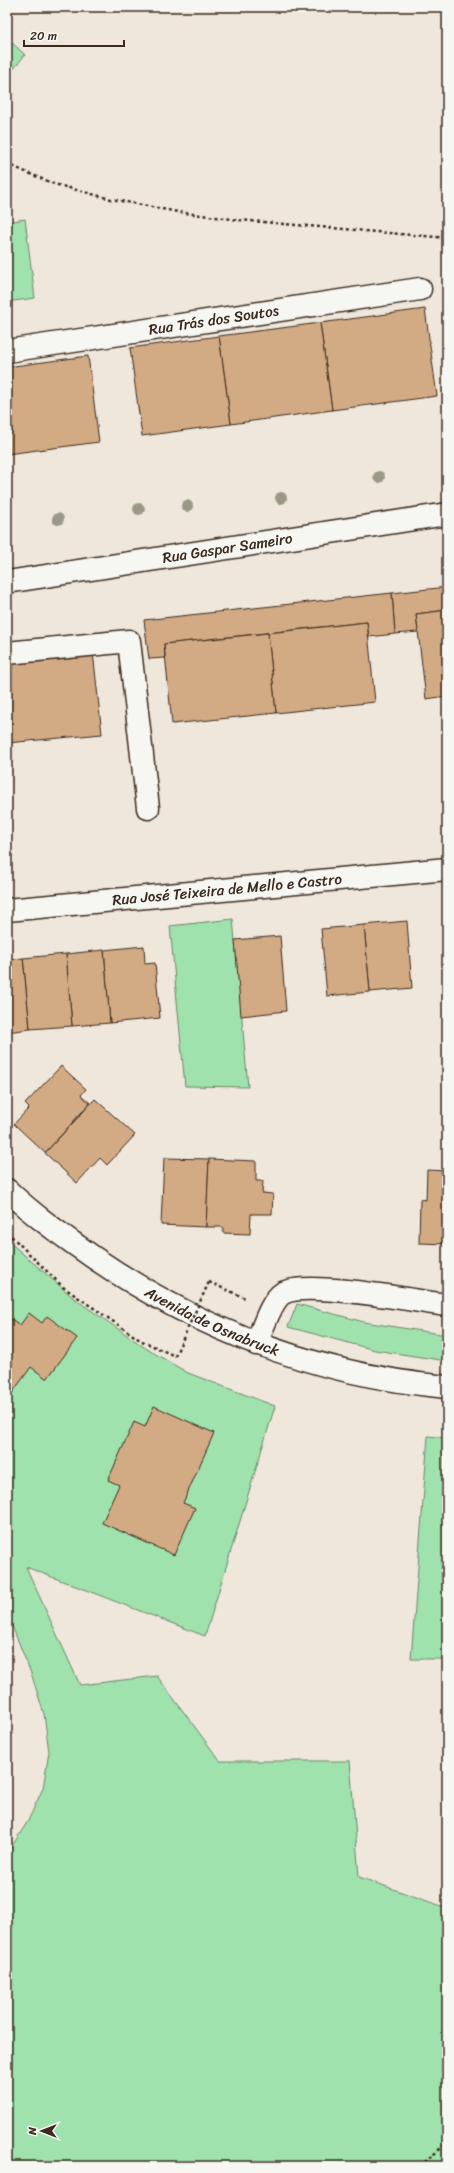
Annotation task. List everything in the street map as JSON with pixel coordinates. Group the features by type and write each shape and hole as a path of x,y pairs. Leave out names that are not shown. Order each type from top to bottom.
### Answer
{"main road":[{"name":"Rua Trás dos Soutos","path":"7,351 420,290"},
{"name":"Rua Gaspar Sameiro","path":"7,582 447,514"},
{"path":"7,654 129,641 148,808"},
{"name":"Rua José Teixeira de Mello e Castro","path":"7,910 447,869"},
{"name":"Avenida de Osnabruck","path":"7,1190 37,1216 70,1241 144,1290 184,1312 256,1344 299,1359 407,1384 447,1387"},
{"path":"256,1344 272,1306 282,1294 298,1288 328,1289 447,1305"}],"path":[{"path":"7,164 54,184 111,199 178,212 239,220 447,238"},
{"path":"7,1232 63,1287 140,1340 175,1356 209,1282 249,1300"},
{"path":"420,2166 447,2143"}],"green space":[{"path":"7,38 25,55 7,77"},
{"path":"25,219 35,298 7,302 7,222"},
{"path":"233,919 248,1087 185,1086 170,926"},
{"path":"7,1240 75,1299 147,1349 188,1373 275,1406 205,1636 26,1567 80,1685 157,1676 220,1761 350,1761 359,1877 447,1908 447,2166 7,2166 7,1854 28,1821 43,1788 49,1752 44,1714 32,1676 7,1613"},
{"path":"297,1304 364,1322 447,1335 447,1361 375,1350 288,1327"},
{"path":"428,1436 447,1438 447,1659 411,1659"}],"building":[{"path":"425,309 437,396 332,410 320,323"},
{"path":"320,323 332,410 231,424 219,336"},
{"path":"219,336 231,424 142,436 130,348"},
{"path":"88,356 99,442 7,454 7,367"},
{"path":"447,587 447,610 416,614 418,632 395,634 392,593"},
{"path":"392,593 395,634 369,637 367,622 164,644 165,658 149,659 144,620"},
{"path":"447,610 447,696 426,699 416,614"},
{"path":"367,622 375,702 276,713 268,633"},
{"path":"268,633 276,713 172,724 164,644"},
{"path":"93,652 102,734 7,743 7,661"},
{"path":"407,921 412,988 370,992 364,925"},
{"path":"364,925 370,992 327,996 321,929"},
{"path":"280,936 286,1011 241,1016 235,940"},
{"path":"144,946 145,964 155,963 160,1018 110,1023 104,950"},
{"path":"104,950 110,1023 72,1026 66,954"},
{"path":"66,954 72,1026 30,1029 23,958"},
{"path":"23,958 30,1029 7,1032 7,960"},
{"path":"61,1066 86,1089 81,1095 90,1103 45,1153 14,1124 29,1108 25,1104"},
{"path":"95,1099 135,1135 107,1165 100,1158 77,1183 45,1153"},
{"path":"164,1158 209,1159 206,1227 161,1225"},
{"path":"209,1159 256,1161 256,1181 263,1181 262,1193 273,1194 272,1214 251,1214 250,1234 223,1233 223,1227 206,1227"},
{"path":"427,1170 447,1171 447,1244 419,1243 420,1199 426,1200"},
{"path":"29,1313 42,1323 47,1316 77,1338 47,1379 31,1367 7,1400 7,1325 11,1319 20,1325"},
{"path":"154,1406 214,1433 183,1503 195,1508 174,1555 102,1523 119,1485 108,1480 134,1422 145,1427"}]}
